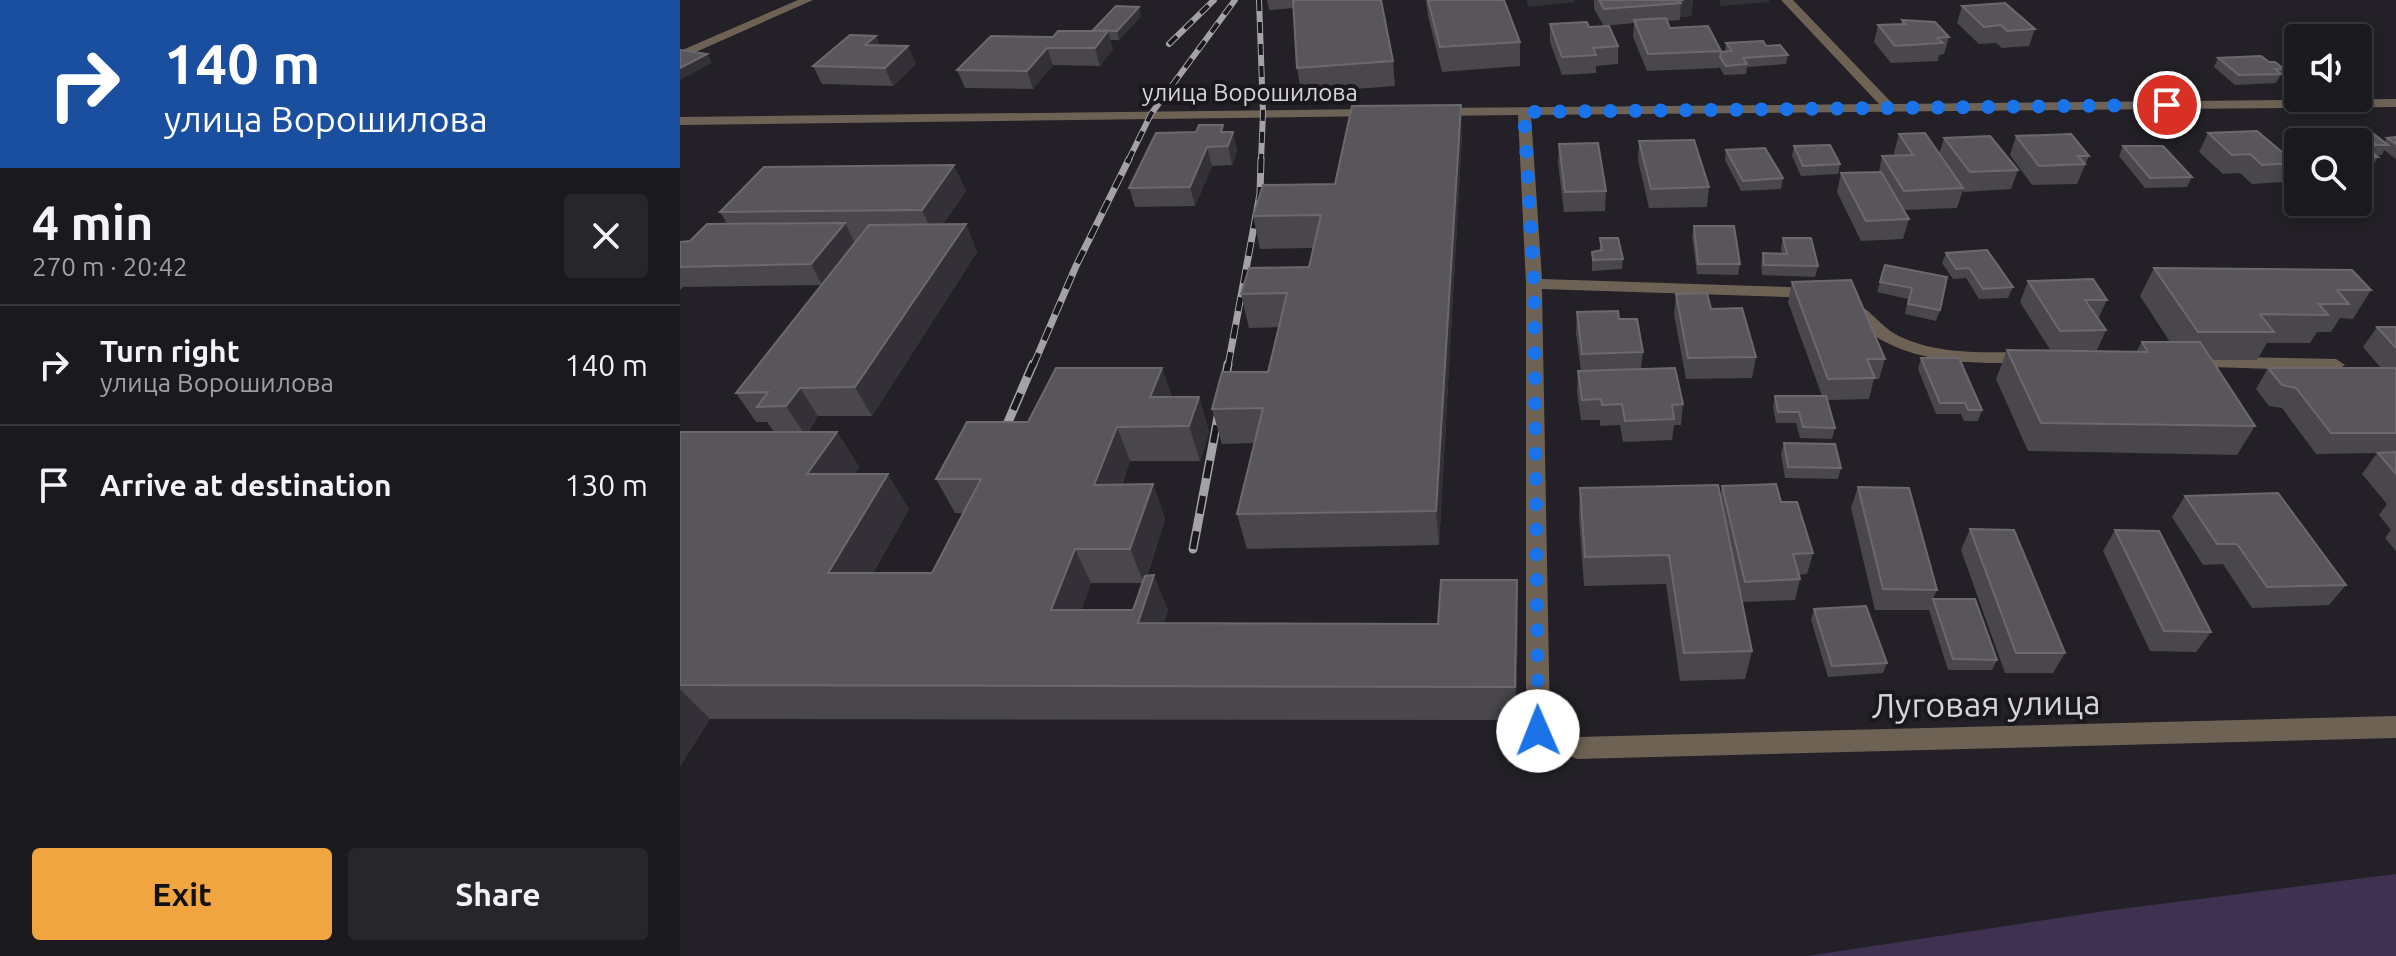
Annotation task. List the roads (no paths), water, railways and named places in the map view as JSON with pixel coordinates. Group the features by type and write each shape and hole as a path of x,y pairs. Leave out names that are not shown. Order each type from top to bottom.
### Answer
{"street":[{"path":"680,55 807,0"},
{"path":"1787,0 1889,107"},
{"path":"1417,113 2390,103 2396,112"},
{"path":"1524,112 1534,284 1842,294 1860,317 1900,346 1941,357 2057,359"},
{"name":"улица Ворошилова","path":"680,121 1386,113"},
{"name":"Луговая улица","path":"1534,284 1538,731 1577,748 2396,727"},
{"path":"2165,361 2336,365"}],"railway":[{"path":"1169,44 1214,0"},
{"path":"1128,161 1151,114 1235,0"},
{"path":"1259,0 1263,113 1261,161"},
{"path":"1033,366 1076,266 1129,159"},
{"path":"1228,366 1260,194 1261,159"},
{"path":"999,443 1033,364"},
{"path":"1193,549 1228,364"}]}
